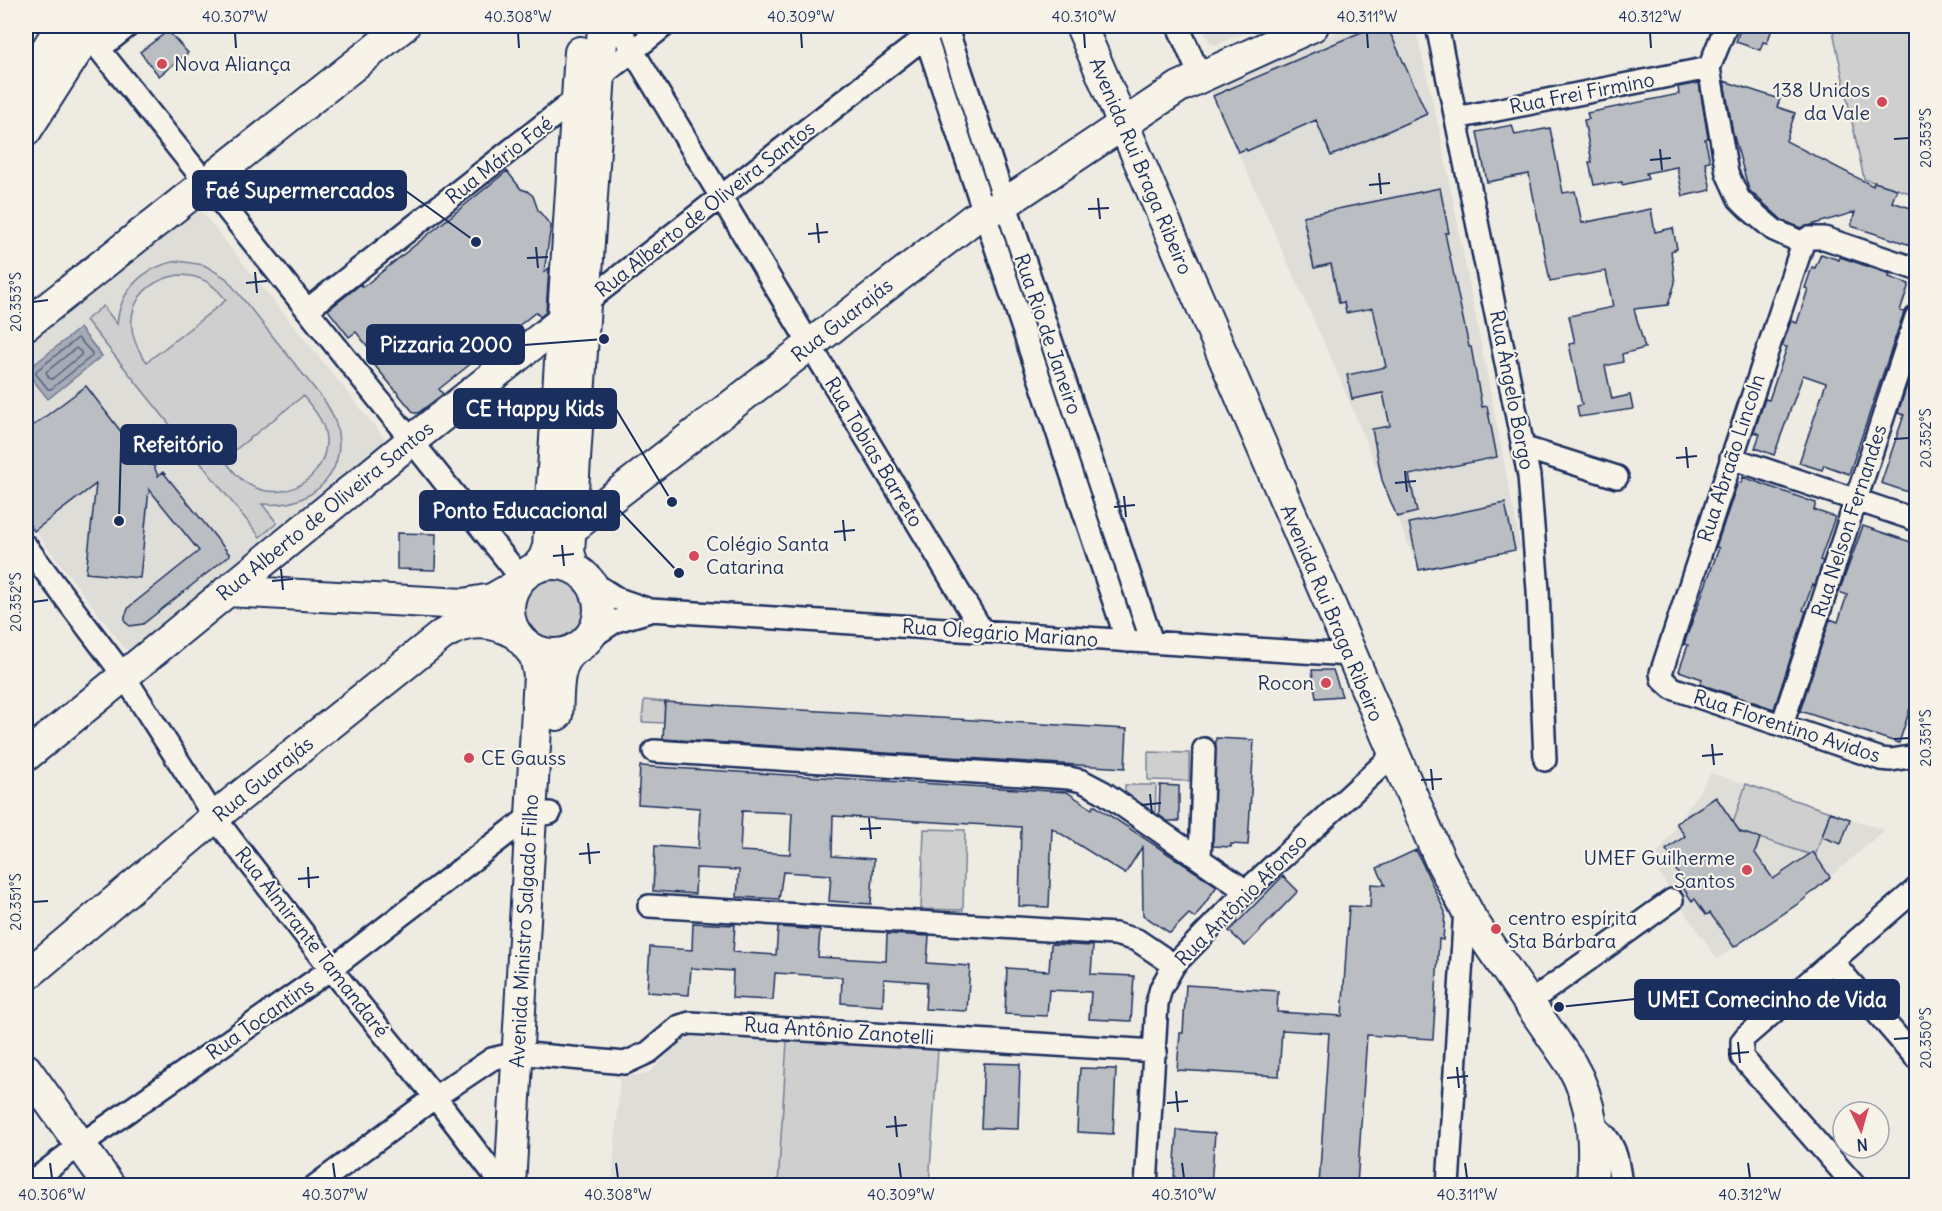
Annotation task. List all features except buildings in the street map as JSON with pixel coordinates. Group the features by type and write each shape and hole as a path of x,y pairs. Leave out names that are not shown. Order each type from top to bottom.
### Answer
{"main road":[{"path":"26,325 404,26"},
{"path":"582,26 577,98 569,557 573,565 584,576 597,594 599,608 595,629 580,645 561,653 546,654 521,639 510,621 508,607 524,577 558,564 584,576"},
{"path":"227,591 478,603 498,596 524,577 544,558 548,547 600,77 603,26"},
{"name":"Avenida Rui Braga Ribeiro","path":"1081,26 1440,860 1465,908 1577,1073 1589,1104 1593,1125 1592,1185"},
{"name":"Rua Guarajás","path":"570,530 973,219 994,208 1171,91 1197,77 1313,26"},
{"path":"26,82 80,33"},
{"path":"26,131 80,33"},
{"name":"Rua Alberto de Oliveira Santos","path":"26,756 411,441 574,312"},
{"path":"428,602 436,610 439,621 438,632 433,642"},
{"name":"Rua Guarajás","path":"26,976 233,802 433,642 453,629 472,623 498,626 521,639"},
{"name":"Avenida Ministro Salgado Filho","path":"510,1185 526,1054 540,814 539,675 535,656 521,639"},
{"name":"Avenida Ministro Salgado Filho","path":"540,814 560,670 567,657 580,645"},
{"name":"Avenida Ministro Salgado Filho","path":"526,1054 527,1185"},
{"path":"26,1069 110,1185"}],"street":[{"path":"80,33 128,26"},
{"name":"Rua Tobias Barreto","path":"618,26 982,632"},
{"path":"600,77 664,26"},
{"name":"Rua Rio de Janeiro","path":"946,26 994,208 1126,641"},
{"path":"1178,26 1197,77"},
{"name":"Rua Ângelo Borgo","path":"1437,26 1525,448 1538,590 1545,760"},
{"path":"1726,26 1709,68 1727,173 1739,199 1774,230 1805,241 1824,238 1917,268"},
{"name":"Rua Rio de Janeiro","path":"929,29 1152,642"},
{"name":"Rua Alberto de Oliveira Santos","path":"574,312 929,29"},
{"path":"80,33 204,182 411,441 524,577"},
{"name":"Rua Frei Firmino","path":"1456,118 1709,68"},
{"name":"Rua Mário Faé","path":"307,310 577,98"},
{"name":"Rua Abraão Lincoln","path":"1662,679 1663,666 1805,241"},
{"name":"Rua Nelson Fernandes","path":"1782,725 1917,317"},
{"path":"1525,448 1617,477"},
{"path":"1731,458 1917,520"},
{"name":"Rua Almirante Tamandaré","path":"26,546 124,676 215,818 331,969 503,1185"},
{"name":"Rua Olegário Mariano","path":"584,576 618,600 650,610 1350,655"},
{"name":"Rua Olegário Mariano","path":"580,645 616,621 650,610"},
{"name":"Rua Florentino Avidos","path":"1662,679 1672,688 1881,759 1892,760 1915,751"},
{"path":"1200,859 1204,749"},
{"path":"654,751 1069,778 1082,781 1103,792 1246,891"},
{"name":"Rua Antônio Afonso","path":"1146,1185 1159,995 1166,976 1246,891 1393,755"},
{"name":"Rua Tocantins","path":"26,1185 331,969 540,814"},
{"path":"1855,1185 1742,1057 1742,1041 1917,889"},
{"path":"1528,1003 1672,900"},
{"path":"649,906 1114,934 1137,940 1174,965"},
{"path":"1448,1185 1465,908"},
{"path":"1832,961 1917,1058"},
{"name":"Rua Antônio Zanotelli","path":"526,1054 625,1062 649,1052 680,1026 700,1022 1156,1051"},
{"path":"315,1185 435,1097 492,1059 526,1054"},
{"path":"1593,1125 1604,1133 1613,1145 1618,1158 1621,1185"}],"shaded area":[{"path":"1201,26 1262,26 1216,45 1210,43"},
{"path":"1350,26 1415,26 1439,129 1521,549 1419,570 1338,374 1210,90"},
{"name":"138 Unidos da Vale","path":"1832,26 1916,26 1916,195 1864,179"},
{"path":"946,51 992,194 987,195 941,53"},
{"path":"196,205 386,440 127,651 26,519 26,342"},
{"path":"1003,223 1127,594 1121,596 998,227"},
{"path":"178,261 204,265 226,278 326,403 336,423 339,442 337,460 330,476 318,489 303,498 284,504 262,504 277,523 260,537 86,320 103,306 117,324 119,311 129,290 145,274","holes":["179,275 206,281 226,300 147,362 133,335 134,308 140,296 150,287 163,279","303,396 319,417 325,432 326,446 316,471 295,487 282,491 268,491 245,482 224,459"]},
{"path":"551,571 564,572 588,590 592,608 591,620 585,631 559,647 541,645 516,619 516,601 529,580"},
{"path":"644,700 665,702 664,723 642,722"},
{"path":"1148,752 1189,753 1189,781 1148,780"},
{"name":"UMEF Guilherme Santos","path":"1711,773 1885,830 1802,901 1717,959 1652,863"},
{"path":"1746,784 1830,812 1815,856 1731,829"},
{"path":"1125,785 1156,785 1155,819 1125,796"},
{"path":"924,829 965,830 963,910 921,909"},
{"path":"689,1037 787,1041 778,1185 612,1186 620,1076 642,1075 651,1071 682,1040"},
{"path":"787,1041 938,1049 929,1185 778,1185"}],"water":[{"path":"80,328 102,356 48,399 26,371"}],"place":[{"name":"Nova Aliança","path":"162,64"},
{"name":"138 Unidos da Vale","path":"1882,102"},
{"name":"Faé Supermercados","path":"476,242"},
{"name":"Pizzaria 2000","path":"604,339"},
{"name":"CE Happy Kids","path":"672,502"},
{"name":"Refeitório","path":"119,521"},
{"name":"Colégio Santa Catarina","path":"694,556"},
{"name":"Ponto Educacional","path":"679,573"},
{"name":"Rocon","path":"1326,683"},
{"name":"CE Gauss","path":"469,758"},
{"name":"UMEF Guilherme Santos","path":"1747,870"},
{"name":"centro espírita Sta Bárbara","path":"1496,929"},
{"name":"UMEI Comecinho de Vida","path":"1559,1007"}]}
